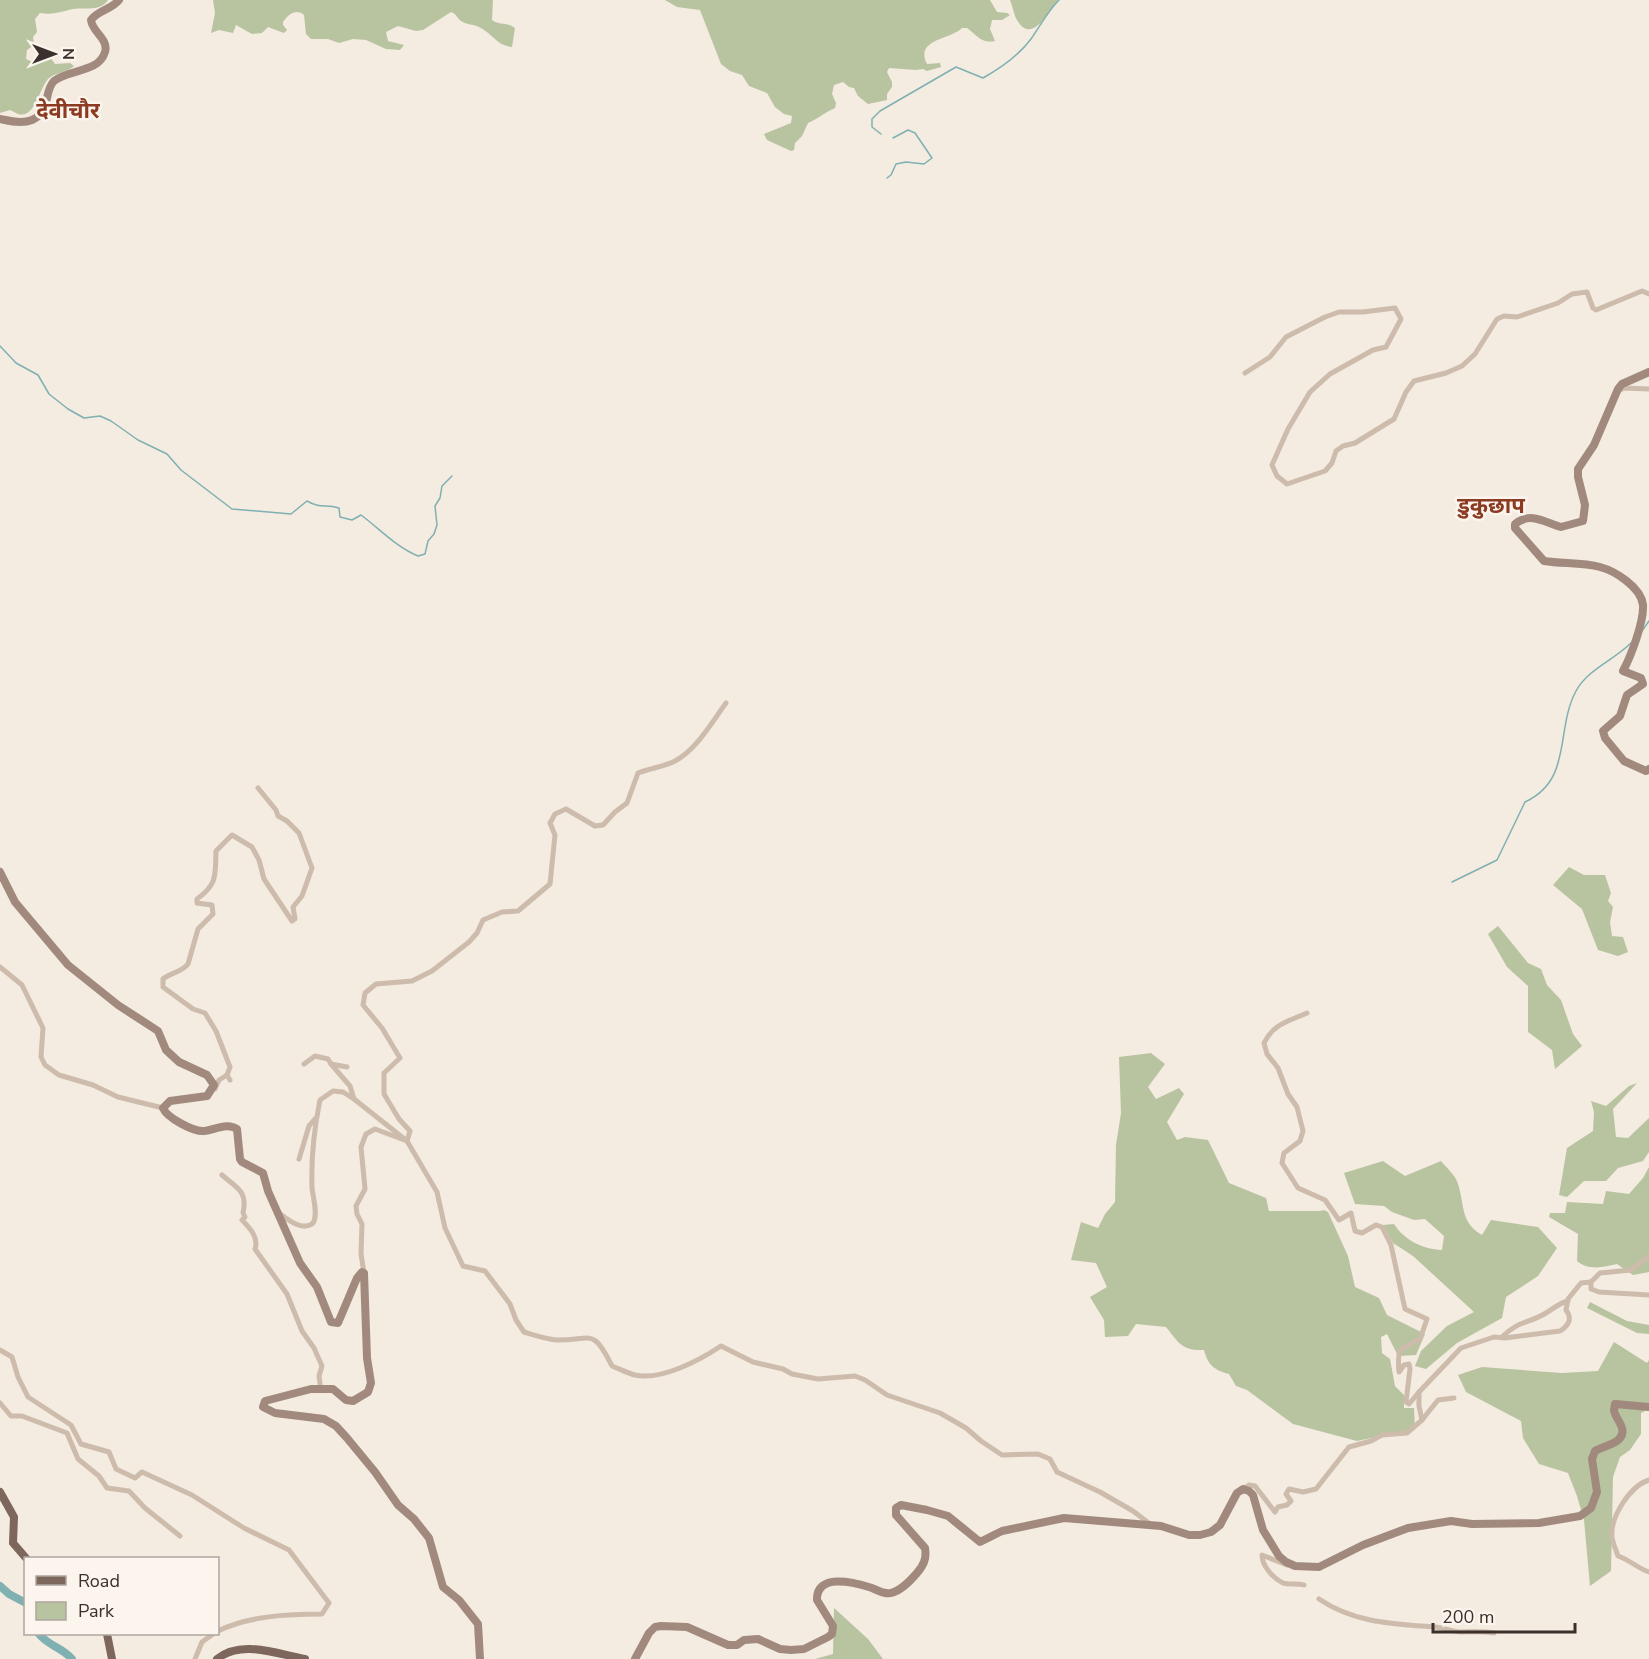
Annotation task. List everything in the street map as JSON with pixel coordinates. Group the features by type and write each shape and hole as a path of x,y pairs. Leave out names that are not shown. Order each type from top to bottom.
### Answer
{"main road":[{"path":"0,1492 14,1516 13,1543 25,1557"},
{"path":"107,1635 112,1659"},
{"path":"217,1659 228,1651 246,1648 305,1659"}],"street":[{"path":"0,119 22,122 34,118 44,109 55,81 84,69 100,59 106,50 105,44 92,27 91,20 96,14 111,7 119,0"},
{"path":"1245,372 1270,357 1286,337 1339,312 1395,308 1401,319 1386,347 1373,350 1330,374 1310,392 1288,429 1272,465 1277,476 1287,484 1325,471 1332,463 1336,451 1343,446 1355,443 1394,419 1406,392 1414,381 1446,373 1462,366 1475,354 1497,319 1504,316 1517,317 1558,303 1572,294 1587,292 1596,310 1642,291 1649,294"},
{"path":"1649,372 1622,384 1594,445 1578,469 1585,506 1583,521 1559,527 1547,520 1518,520 1515,526 1544,561 1603,568 1618,575 1632,586 1642,600 1643,606 1636,636 1623,671 1642,679 1643,684 1627,695 1622,714 1605,728 1603,736 1624,761 1646,771 1649,769"},
{"path":"1617,392 1624,388 1649,389"},
{"path":"407,1141 410,1131 399,1119 384,1094 384,1073 400,1058 382,1028 363,1005 365,993 376,984 412,981 432,971 468,942 477,933 483,920 502,912 518,911 526,906 550,884 555,835 550,823 555,814 566,809 595,826 603,825 627,803 638,773 674,762 688,751 726,703"},
{"path":"163,1108 170,1101 207,1096 216,1088 219,1080 229,1077 231,1067 216,1031 205,1013 193,1009 164,987 163,980 167,975 184,969 188,964 198,929 213,914 212,905 197,903 196,899 208,891 214,882 216,851 232,835 252,847 259,860 264,879 292,921 295,920 293,907 302,896 312,868 299,833 278,816 276,810 258,788"},
{"path":"0,872 15,902 68,965 118,1005 158,1031 166,1050 179,1062 207,1075 214,1085 207,1096"},
{"path":"0,967 22,985 43,1028 41,1057 45,1065 59,1075 93,1085 118,1097 163,1108 170,1118 201,1132 229,1126 237,1129 240,1159 263,1173 268,1191 300,1263 317,1287 331,1323 338,1323 357,1278 362,1272 364,1273"},
{"path":"1307,1013 1278,1025 1269,1032 1264,1043 1267,1054 1278,1068 1288,1094 1297,1107 1303,1131 1300,1141 1284,1153 1282,1163 1298,1188 1325,1200 1339,1220 1351,1213 1355,1231 1362,1233 1376,1225 1382,1227 1391,1245 1405,1309 1427,1319 1420,1339 1399,1350 1399,1372 1404,1365 1409,1365 1410,1369 1406,1402 1409,1404 1461,1348 1489,1338 1560,1331 1566,1328 1569,1321 1569,1313 1566,1310 1568,1301 1581,1283 1591,1282 1600,1273 1631,1270 1649,1256"},
{"path":"304,1064 315,1056 328,1059 350,1086 354,1099"},
{"path":"331,1064 347,1067"},
{"path":"279,1213 293,1223 306,1226 313,1223 316,1218 312,1187 315,1119 320,1100 333,1091 343,1092 407,1141 437,1192 446,1228 463,1266 485,1271 510,1304 524,1332 556,1340 588,1336 602,1346 612,1366 637,1375 658,1374 699,1361 721,1346 753,1362 783,1369 792,1374 818,1379 855,1376 871,1383 887,1395 940,1413 966,1428 981,1442 1002,1455 1038,1454 1050,1459 1058,1472 1108,1496 1133,1511 1150,1525"},
{"path":"299,1159 309,1126 315,1119"},
{"path":"407,1141 375,1129 366,1134 361,1147 365,1189 356,1206 362,1224 361,1254 371,1383 368,1392 353,1401 346,1400 333,1389 311,1389 265,1401 263,1407 275,1413 324,1419 336,1426 347,1438 398,1505 414,1519 429,1538 443,1587 459,1600 477,1624 480,1659"},
{"path":"222,1174 244,1195 246,1200 243,1213 245,1217 242,1220 253,1232 257,1245 255,1250 287,1294 302,1331 314,1348 322,1366 319,1376 321,1390"},
{"path":"1591,1282 1591,1289 1599,1292 1649,1295"},
{"path":"1502,1337 1518,1324 1568,1301"},
{"path":"0,1350 12,1357 18,1377 28,1397 71,1425 81,1444 78,1459"},
{"path":"1419,1392 1422,1420"},
{"path":"635,1659 649,1633 655,1627 661,1626 687,1627 728,1645 734,1646 751,1638 762,1640 780,1649 791,1650 804,1649 828,1637 832,1634 833,1626 817,1600 819,1589 824,1584 835,1582 852,1584 890,1594 900,1589 923,1565 926,1555 925,1548 896,1515 896,1508 901,1505 948,1516 980,1542 1002,1531 1064,1518 1150,1525 1189,1535 1211,1532 1221,1525 1237,1493 1249,1485 1255,1485 1275,1512 1278,1507 1287,1505 1291,1501 1286,1494 1289,1489 1303,1492 1316,1489 1349,1447 1371,1441 1382,1434 1407,1433 1422,1420 1438,1400 1454,1398"},
{"path":"0,1403 11,1416 22,1416 67,1433 78,1459 99,1476 107,1488 129,1491 145,1508 180,1536"},
{"path":"1304,1584 1286,1584 1281,1581 1264,1566 1262,1555 1285,1565 1319,1567 1372,1541 1423,1525 1451,1521 1472,1524 1539,1523 1580,1516 1591,1508 1597,1492 1593,1459 1595,1451 1622,1437 1622,1427 1614,1414 1614,1406 1618,1404 1649,1407"},
{"path":"81,1444 110,1452 116,1470 135,1478 142,1472 171,1484 244,1528 289,1550 329,1603 322,1614 271,1616 219,1631"},
{"path":"1649,1480 1639,1484 1630,1492 1616,1516 1612,1531 1612,1540 1618,1556 1629,1560 1636,1568 1649,1572"},
{"path":"1243,1489 1253,1495 1263,1530 1279,1556 1295,1566"},
{"path":"1319,1599 1354,1617 1414,1627 1494,1633"},
{"path":"195,1659 202,1642 212,1635"}],"green space":[{"path":"0,0 108,0 97,8 40,13 35,19 37,32 33,37 34,45 27,50 26,59 35,63 50,57 55,64 70,63 74,66 48,79 33,108 24,114 10,110 0,113"},
{"path":"213,0 493,0 492,20 515,28 512,47 507,46 479,27 461,21 451,12 423,30 416,31 398,26 386,32 388,41 404,45 400,50 386,49 366,40 353,39 339,43 328,39 311,39 306,34 304,15 298,12 290,15 283,22 287,30 284,33 268,27 262,33 252,34 236,25 233,33 219,30 211,33 215,13"},
{"path":"665,0 990,0 997,12 1010,15 1002,20 992,20 990,29 995,41 983,40 967,28 962,28 930,45 924,56 927,64 940,63 941,67 927,71 889,68 887,72 892,87 887,94 887,100 868,104 858,96 854,88 843,82 834,85 832,94 836,103 835,108 808,123 802,136 795,143 794,150 791,151 767,140 764,134 791,123 792,116 784,114 775,107 767,93 749,86 742,75 730,71 721,64 700,10 677,7"},
{"path":"1010,0 1058,0 1041,23 1030,29 1024,28 1017,21"},
{"path":"1569,867 1584,875 1605,875 1611,893 1608,901 1613,907 1610,922 1612,936 1623,937 1628,952 1618,956 1598,950 1582,909 1553,885"},
{"path":"1498,926 1528,963 1541,969 1547,985 1561,1000 1573,1034 1582,1046 1555,1069 1552,1050 1528,1032 1528,986 1507,967 1488,934"},
{"path":"1151,1053 1165,1064 1148,1087 1156,1099 1179,1088 1184,1094 1167,1122 1177,1140 1185,1137 1208,1140 1229,1183 1266,1198 1269,1211 1324,1210 1328,1212 1348,1256 1355,1287 1379,1298 1387,1315 1425,1334 1416,1355 1398,1356 1387,1334 1381,1337 1382,1353 1390,1359 1395,1386 1404,1395 1404,1408 1414,1408 1415,1429 1357,1441 1293,1424 1247,1390 1236,1386 1229,1374 1219,1371 1207,1360 1204,1350 1186,1347 1178,1342 1166,1327 1136,1324 1128,1336 1105,1337 1104,1320 1090,1297 1107,1287 1096,1263 1071,1260 1081,1222 1098,1228 1105,1214 1115,1202 1116,1145 1121,1113 1119,1057"},
{"path":"1637,1083 1613,1109 1616,1137 1628,1138 1649,1118 1649,1152 1643,1161 1618,1168 1606,1181 1584,1181 1567,1197 1559,1195 1567,1148 1593,1131 1594,1112 1591,1101 1606,1106 1629,1086"},
{"path":"1383,1161 1405,1176 1441,1161 1457,1181 1464,1213 1475,1230 1482,1235 1491,1220 1538,1227 1557,1248 1538,1276 1506,1297 1502,1318 1457,1343 1426,1369 1415,1366 1421,1351 1447,1326 1474,1312 1413,1256 1393,1243 1383,1225 1394,1224 1409,1239 1421,1246 1435,1249 1442,1250 1444,1236 1425,1219 1414,1220 1392,1212 1384,1206 1355,1204 1344,1173"},
{"path":"1649,1167 1649,1272 1633,1275 1617,1264 1591,1267 1577,1261 1578,1234 1549,1217 1550,1213 1565,1213 1567,1202 1603,1204 1606,1191 1629,1194"},
{"path":"1590,1302 1627,1321 1649,1325 1649,1334 1637,1333 1587,1308"},
{"path":"1614,1342 1647,1363 1649,1360 1649,1409 1641,1413 1641,1434 1630,1450 1620,1457 1613,1477 1611,1571 1590,1586 1584,1520 1568,1473 1539,1464 1523,1438 1521,1421 1466,1392 1458,1375 1482,1367 1562,1373 1598,1371"},
{"path":"834,1608 868,1639 883,1659 815,1659 833,1654"}],"waterway":[{"path":"881,134 872,127 872,119 880,111 956,67 983,78 990,74 1026,45 1059,0"},
{"path":"887,178 896,164 906,162 924,164 932,158 915,133 908,130 893,138"},
{"path":"0,346 16,363 38,375 49,394 68,409 84,418 100,416 138,440 167,454 181,470 232,509 291,514 307,501 316,505 339,508 340,517 352,520 361,515 395,543 418,556 425,554 428,541 434,534 437,525 435,506 440,498 442,486 452,476"},
{"path":"1642,631 1649,621"},
{"path":"1452,882 1497,860 1525,802 1540,793 1550,781 1557,767 1566,722 1576,691 1587,677 1631,643"},
{"path":"0,1586 24,1602"},
{"path":"40,1635 72,1659"}],"district":[{"name":"देवीचौर","path":"68,111"},
{"name":"डुकुछाप","path":"1491,506"}]}
